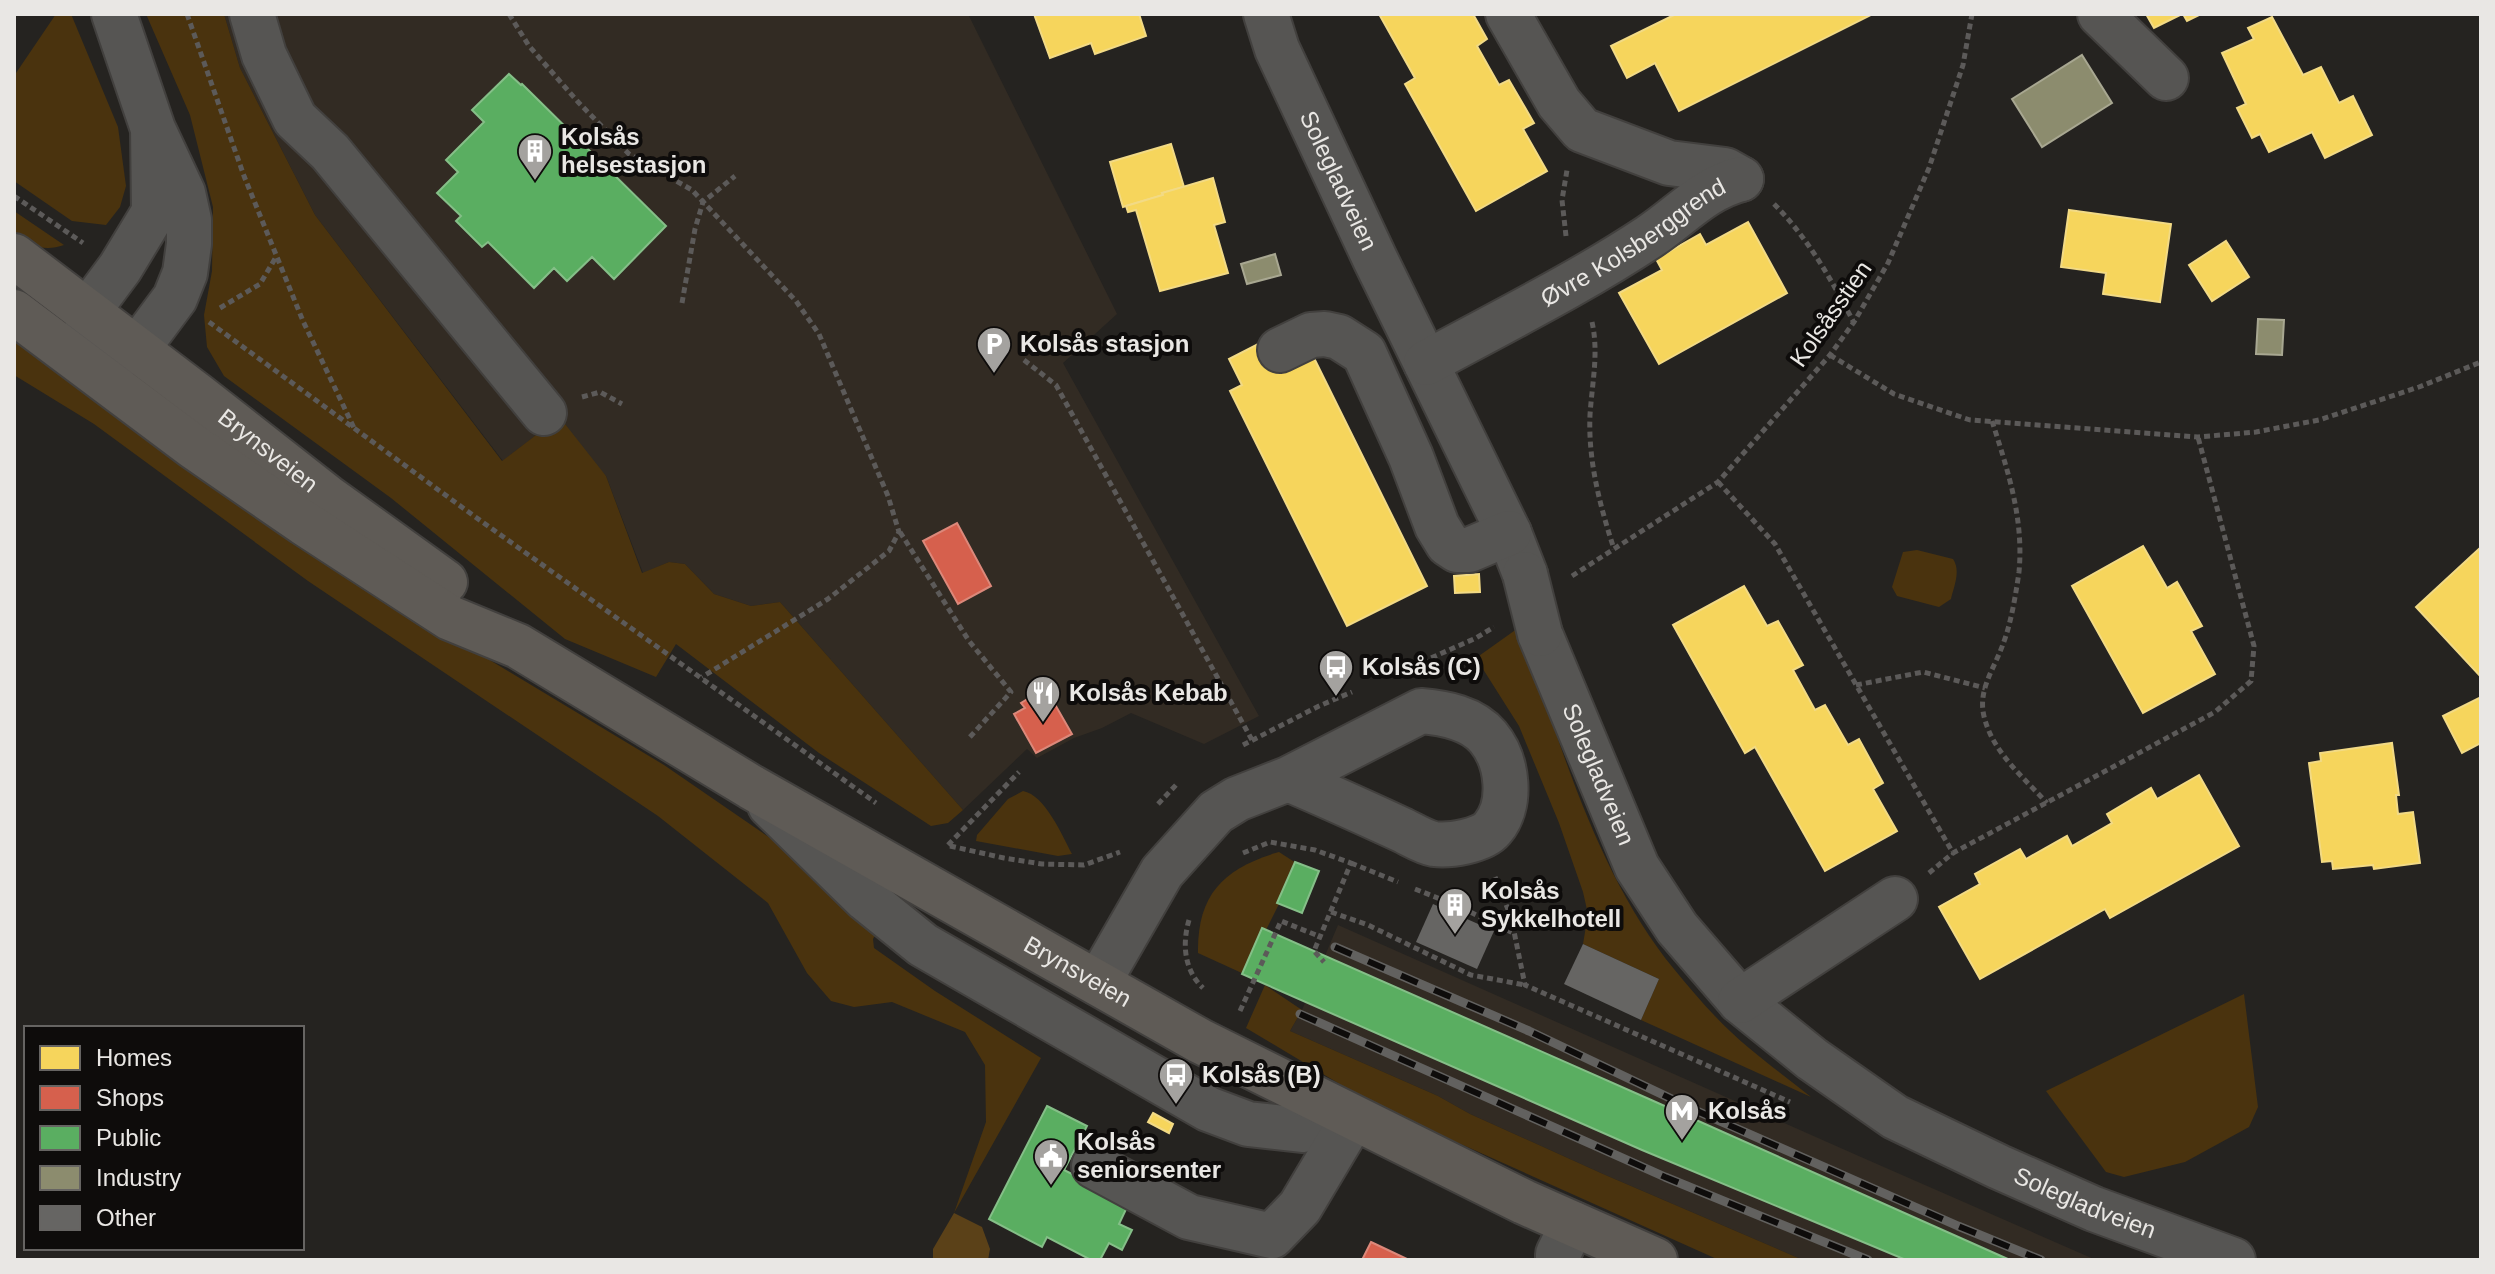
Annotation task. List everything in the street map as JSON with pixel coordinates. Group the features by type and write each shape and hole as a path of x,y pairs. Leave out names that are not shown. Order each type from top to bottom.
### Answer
{"main road":[{"name":"Brynsveien","path":"14,256 327,497 471,600 518,646"},
{"name":"Brynsveien","path":"14,312 194,447 354,557 450,618 518,646 751,787 1200,1041 1423,1153 1566,1242 1655,1260"}],"street":[{"path":"114,14 153,129 183,193 189,220 189,244 185,273 175,298 137,349 88,366 88,311 115,275 154,212 153,129"},
{"path":"252,14 264,55 295,119 330,152 544,413"},
{"name":"Solegladveien","path":"1266,14 1277,49 1375,259 1509,533 1544,577 1540,634 1637,867 1677,928 1740,1001 1812,1059 1895,1117 2094,1209 2233,1260"},
{"name":"Øvre Kolsberggrend","path":"1508,14 1559,103 1582,130 1669,163 1725,170 1741,179"},
{"path":"2100,14 2166,78"},
{"name":"Øvre Kolsberggrend","path":"1426,363 1578,281 1652,236 1720,184 1741,179"},
{"path":"1280,350 1311,335 1325,334 1339,337 1364,353 1411,457 1437,526 1448,544 1457,550 1469,550 1509,533"},
{"path":"1098,983 1162,872 1216,812 1237,799 1288,779"},
{"path":"751,787 866,899 923,945 1208,1109 1248,1124 1302,1130 1353,1118"},
{"path":"1740,1001 1895,899"},
{"path":"1094,1166 1189,1217 1272,1236 1300,1207 1353,1118"}],"path":[{"path":"187,14 244,176 303,321 355,430"},
{"path":"509,14 529,46 579,103 629,154 692,190 796,301 819,334 888,496 899,532 969,641 1011,692 969,738"},
{"name":"Kolsåsstien","path":"1544,577 1614,549 1718,482 1830,355 1854,322 1888,263 1929,168 1963,65 1972,14"},
{"path":"1572,118 1562,200 1568,249 1593,325 1597,349 1590,415 1591,453 1603,515 1614,549"},
{"path":"682,303 703,202 735,176"},
{"path":"1741,179 1759,188 1794,224 1831,278 1854,322"},
{"path":"14,196 89,247"},
{"path":"217,309 260,284 277,256"},
{"path":"204,315 212,326 355,430 878,804"},
{"path":"1830,355 1894,394 1970,420 2198,437 2256,432 2319,420 2419,387 2481,362"},
{"path":"1024,360 1056,385 1252,740"},
{"path":"1992,421 2013,487 2020,534 2018,574 2005,642 1982,695 1984,717 1992,739 2047,803"},
{"path":"1718,482 1775,544 1953,853 2215,712 2251,681 2254,646 2198,437"},
{"path":"702,677 828,599 889,551 899,532"},
{"path":"1856,685 1923,672 1985,688"},
{"path":"948,845 1019,772"},
{"path":"936,839 948,845 1042,864 1084,865 1122,852"},
{"path":"1231,858 1270,842 1315,850 1458,906 1515,934"},
{"path":"1324,962 1314,951 1351,863"},
{"path":"1193,907 1186,930 1185,958 1198,983 1208,993"},
{"path":"1331,912 1368,925 1471,975 1525,985"},
{"path":"1229,1007 1240,1012 1281,921 1321,937"}],"shaded area":[{"path":"56,14 71,14 118,127 126,186 120,207 106,225 72,221 14,181 14,76"},
{"path":"146,14 224,14 240,68 315,215 502,461 553,422 565,424 606,476 642,573 669,562 685,564 714,594 751,606 780,602 963,810 948,823 931,826 819,753 676,644 656,677 565,639 391,498 224,376 207,347 204,315 212,271 213,207 190,115"},
{"path":"224,14 968,14 1117,314 1063,363 1259,716 1204,744 1131,713 1037,758 1027,749 963,810 780,602 751,606 714,594 685,564 669,562 643,573 606,476 553,422 503,461 315,215 240,68"},
{"path":"14,211 64,245 38,247 14,234"},
{"path":"14,331 410,612 664,765 773,840 877,931 873,939 874,948 1041,1058 954,1213 986,1122 985,1065 965,1032 892,1002 854,1007 831,1001 807,973 768,903 658,816 308,581 94,424 14,375"},
{"path":"1917,550 1953,559 1955,564 1956,579 1951,599 1939,607 1897,596 1892,587 1903,552"},
{"path":"1521,626 1582,805 1623,892 1647,932 1674,969 1719,1020 1811,1097 1641,1020 1659,979 1583,944 1588,914 1559,823 1519,726 1476,658"},
{"path":"1023,791 1046,808 1072,854 1058,856 976,841 977,835 1008,799"},
{"path":"1279,852 1296,863 1244,974 1198,953 1202,915 1218,886 1243,866"},
{"path":"1338,925 2096,1260 1803,1260 1603,1174 1290,1031"},
{"path":"1265,985 1302,1010 1290,1031 1603,1174 1803,1260 1719,1260 1454,1141 1348,1089 1246,1028"},
{"path":"2244,994 2258,1107 2249,1127 2185,1162 2124,1177 2106,1172 2046,1091"},
{"path":"954,1213 982,1227 990,1249 988,1260 933,1260 933,1249"}],"building: Homes":[{"path":"1034,14 1139,14 1146,36 1095,54 1091,43 1050,58"},
{"path":"1379,14 1473,14 1487,39 1477,46 1499,85 1509,80 1534,123 1523,129 1547,171 1476,211 1405,84 1415,78"},
{"path":"1676,14 1871,15 1679,111 1655,63 1627,78 1611,46"},
{"path":"2146,14 2182,14 2154,28"},
{"path":"2183,14 2201,14 2187,21"},
{"path":"2272,17 2303,75 2321,67 2339,103 2353,96 2372,135 2325,158 2312,132 2269,152 2260,134 2252,138 2237,108 2246,104 2222,53 2254,39 2248,28"},
{"path":"1171,144 1184,187 1123,207 1110,162"},
{"path":"1213,178 1225,222 1214,225 1228,273 1160,291 1136,210 1128,212 1126,206"},
{"path":"2069,210 2171,224 2160,302 2103,294 2106,273 2061,267"},
{"path":"1748,222 1787,293 1659,364 1619,293 1662,270 1656,259 1700,234 1706,245"},
{"path":"2226,241 2249,277 2212,301 2189,265"},
{"path":"1262,342 1311,352 1427,586 1347,626 1230,391 1242,385 1229,359"},
{"path":"2143,546 2167,588 2177,582 2202,626 2191,631 2215,674 2143,713 2072,586"},
{"path":"2481,547 2481,677 2416,607"},
{"path":"1479,574 1480,592 1455,593 1454,576"},
{"path":"1744,586 1767,626 1778,621 1803,665 1793,670 1815,710 1825,705 1848,745 1859,739 1883,783 1873,789 1897,831 1825,871 1755,747 1745,753 1673,625"},
{"path":"2479,698 2481,743 2462,753 2443,716"},
{"path":"2392,743 2399,795 2396,795 2398,814 2413,812 2420,863 2374,869 2373,865 2333,869 2332,861 2322,862 2309,763 2321,761 2320,753"},
{"path":"2199,775 2239,846 2110,918 2105,909 1980,979 1939,907 1980,884 1975,874 2020,849 2026,859 2067,836 2072,846 2112,823 2107,814 2151,788 2157,799"},
{"path":"1153,1113 1173,1124 1169,1133 1148,1122"}],"building: Shops":[{"path":"957,523 991,586 958,604 923,541"},
{"name":"Kolsås Kebab","path":"1049,694 1072,734 1036,753 1014,714 1025,708 1021,703 1034,695 1038,701"},
{"path":"1371,1242 1409,1260 1362,1260"}],"building: Public":[{"name":"Kolsås helsestasjon","path":"509,74 666,226 614,279 592,257 567,281 554,268 534,288 488,242 482,247 456,221 461,216 437,193 458,172 446,160 484,122 472,110"},
{"path":"1295,862 1319,871 1302,913 1277,903"},
{"path":"1262,928 2010,1260 1906,1260 1642,1150 1242,974"},
{"name":"Kolsås seniorsenter","path":"1047,1106 1087,1126 1064,1170 1129,1203 1119,1224 1132,1230 1122,1250 1109,1243 1100,1260 1091,1260 1047,1237 1042,1247 989,1219"}],"building: Industry":[{"path":"2082,55 2112,103 2042,147 2012,99"},
{"path":"1275,254 1281,275 1247,284 1241,264"},
{"path":"2258,319 2284,320 2282,355 2256,354"}],"building: Other":[{"name":"Kolsås Sykkelhotell","path":"1433,904 1494,931 1477,969 1416,942"},
{"path":"1583,944 1659,979 1641,1020 1564,984"}],"railway":[{"path":"1335,947 1529,1031 1697,1111 2041,1260"},
{"path":"1300,1014 1665,1177 1868,1260"}],"place":[{"name":"Kolsås helsestasjon","path":"535,182"},
{"name":"Kolsås stasjon","path":"994,375"},
{"name":"Kolsås (C)","path":"1336,698"},
{"name":"Kolsås Kebab","path":"1043,724"},
{"name":"Kolsås Sykkelhotell","path":"1455,936"},
{"name":"Kolsås (B)","path":"1176,1106"},
{"name":"Kolsås","path":"1682,1142"},
{"name":"Kolsås seniorsenter","path":"1051,1187"}]}
